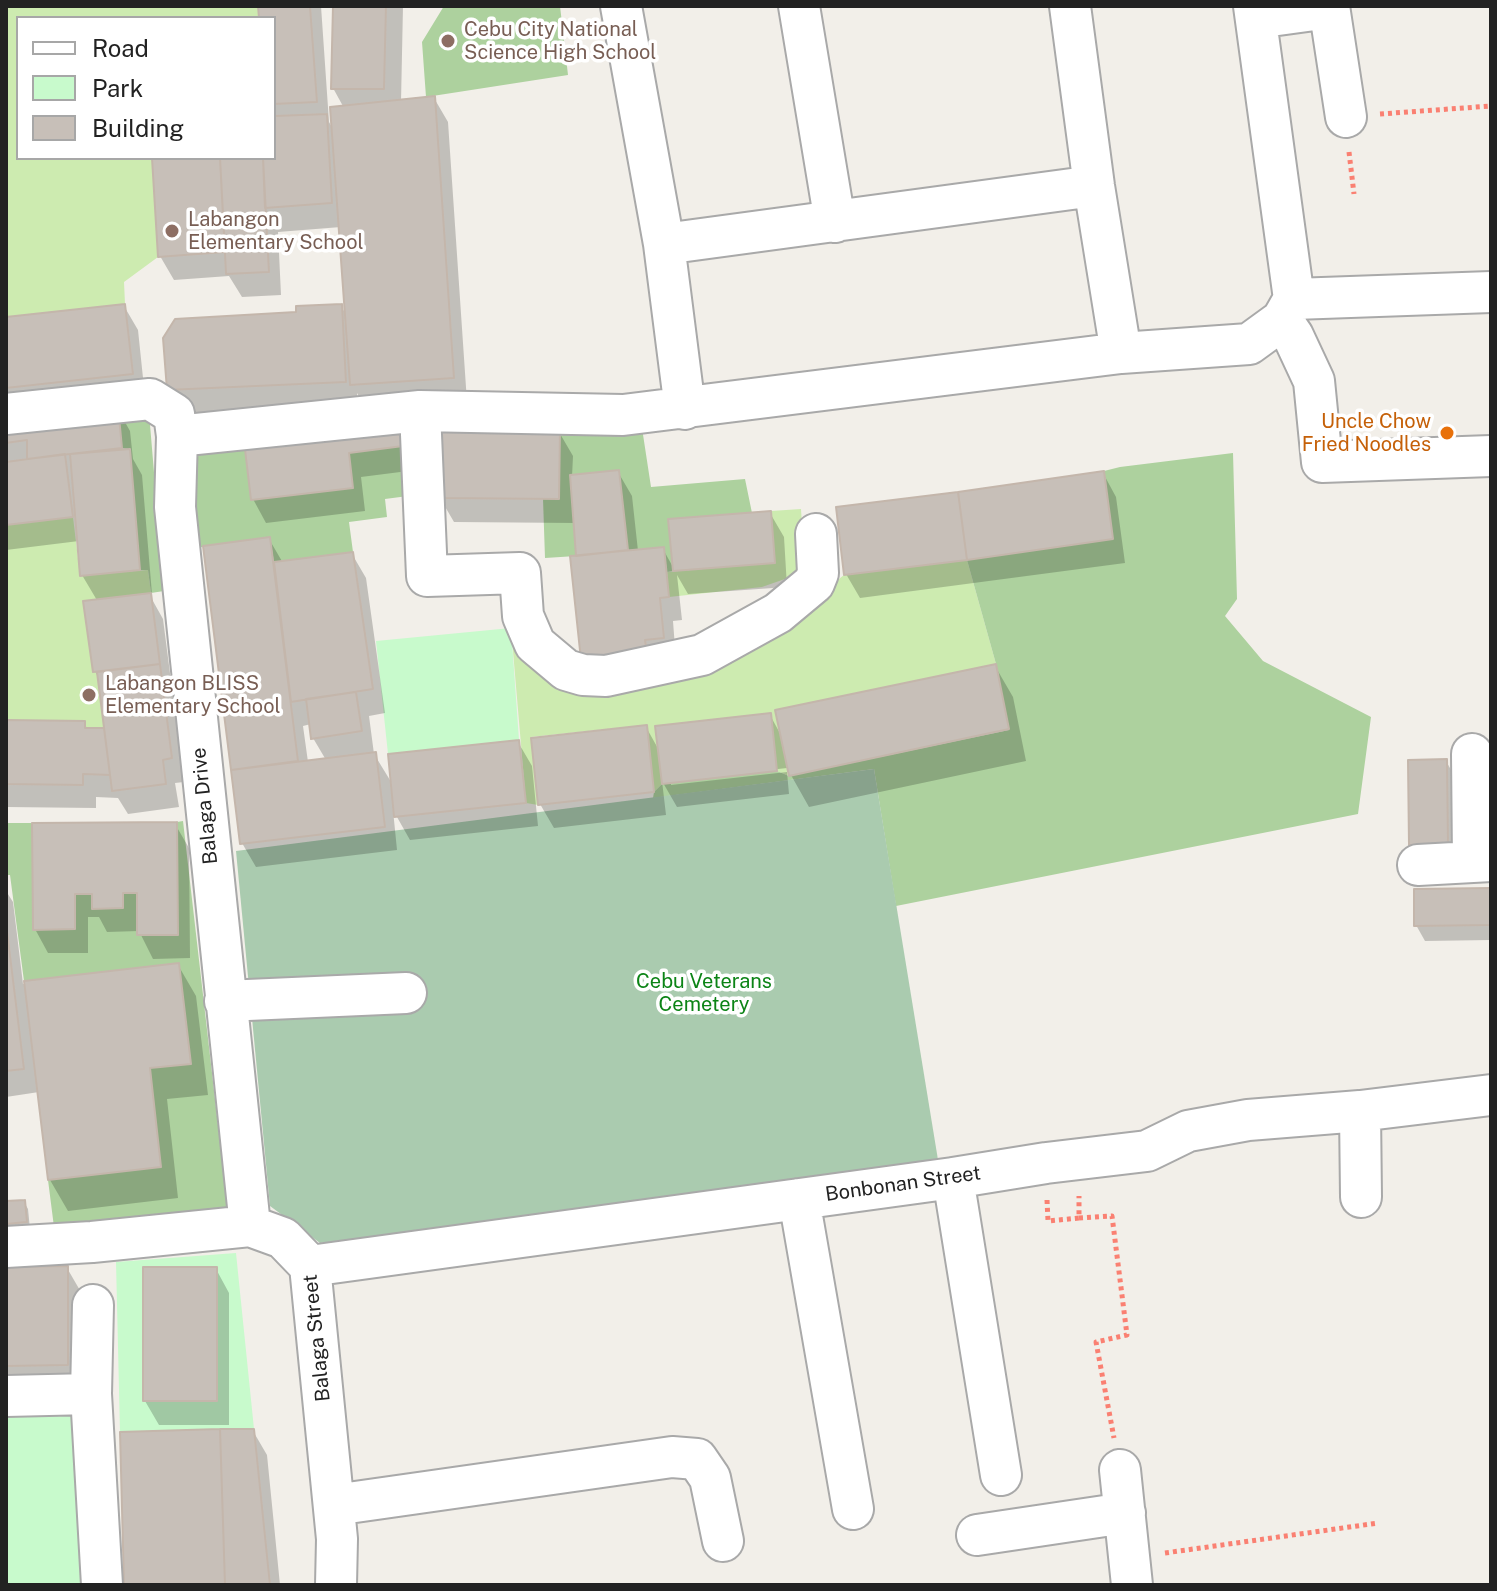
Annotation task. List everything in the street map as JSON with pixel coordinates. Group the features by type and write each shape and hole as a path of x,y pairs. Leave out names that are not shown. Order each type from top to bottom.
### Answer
{"street":[{"path":"621,6 664,244 685,409"},
{"path":"799,6 835,222"},
{"path":"1070,6 1094,186 1121,353"},
{"path":"1346,117 1329,7 1255,12 1288,310 1293,336 1314,381 1322,462 1466,449"},
{"path":"664,244 1094,186"},
{"path":"6,414 150,399 174,414 177,436 420,411 623,415 1121,353 1249,344 1288,310 1491,292"},
{"path":"420,411 427,576 520,573 523,616 535,644 566,670 583,675 606,676 702,655 778,613 814,583 818,573 816,534"},
{"name":"Balaga Drive","path":"177,436 175,507 250,1226"},
{"path":"1418,865 1482,861 1472,754"},
{"path":"225,1001 406,993"},
{"name":"Bonbonan Street","path":"310,1266 1147,1151 1188,1131 1248,1120 1360,1111 1491,1095"},
{"path":"1360,1111 1361,1197"},
{"path":"953,1178 1001,1475"},
{"path":"799,1199 853,1509"},
{"name":"Balaga Street","path":"6,1247 250,1226 283,1238 310,1266 337,1539 336,1585"},
{"path":"93,1305 91,1394 102,1585"},
{"path":"6,1396 91,1394"},
{"path":"334,1505 672,1457 697,1459 710,1478 723,1541"},
{"path":"1120,1470 1130,1572"},
{"path":"977,1535 1125,1513"}],"path":[{"path":"1346,117 1491,106"},
{"path":"1079,1218 1112,1216 1127,1335 1096,1342 1120,1470"},
{"path":"1130,1572 1378,1523"}],"green space":[{"path":"6,6 258,6 259,16 16,16 16,160 152,160 158,257 124,282 125,304 6,317"},
{"path":"444,6 560,6 568,75 426,97 422,42"},
{"path":"148,401 164,591 151,593 148,570 140,570 130,449 122,448 118,406"},
{"path":"642,428 651,487 745,479 752,513 669,519 673,571 667,572 664,547 628,550 619,470 570,476 576,556 545,558 543,499 559,499 560,430"},
{"path":"244,441 251,500 353,488 349,453 403,446 408,496 385,499 387,517 349,522 353,552 274,562 270,537 196,548 188,488 200,447"},
{"path":"1233,453 1237,599 1225,616 1263,661 1371,717 1358,814 896,906 874,769 653,798 654,792 662,784 777,771 789,776 1009,730 996,664 967,560 1112,539 1104,471"},
{"path":"801,509 805,572 762,587 669,597 667,572 775,563 771,511"},
{"path":"73,517 80,575 148,570 151,593 84,602 104,728 85,728 85,721 6,720 6,525"},
{"path":"967,560 996,664 776,710 789,776 777,771 770,713 656,726 662,784 654,792 646,725 531,737 538,805 526,803 511,628 546,665 750,649 844,575"},
{"path":"511,628 519,740 388,754 376,641"},
{"name":"Cebu Veterans Cemetery","path":"874,769 939,1166 320,1243 270,1206 236,851"},
{"path":"183,821 228,1212 54,1227 48,1180 161,1167 150,1068 191,1063 179,963 24,981 10,875 6,875 6,823 32,823 33,930 75,929 75,894 92,894 92,909 123,908 123,893 137,893 137,935 177,935 177,822"},
{"path":"236,1253 254,1429 120,1432 116,1262"},
{"path":"75,1414 84,1585 6,1585 6,1415"}],"building":[{"path":"258,6 310,6 317,102 276,104 276,16 259,16"},
{"path":"333,6 386,6 384,89 331,89"},
{"path":"435,96 454,378 350,385 330,107"},
{"path":"327,114 332,203 265,208 263,160 276,160 276,116"},
{"path":"152,160 220,160 225,252 158,257"},
{"path":"220,160 263,160 269,272 226,274"},
{"path":"125,304 133,374 6,388 6,317"},
{"path":"342,304 346,382 167,390 163,338 175,319 296,312 296,306"},
{"path":"118,406 122,448 27,459 27,440 6,443 6,415"},
{"path":"385,424 402,437 403,446 349,453 353,488 251,500 244,441"},
{"path":"439,429 560,430 559,499 438,498"},
{"path":"130,449 140,570 80,576 70,454"},
{"path":"65,454 73,517 6,525 6,462"},
{"path":"619,470 628,550 576,556 570,475"},
{"path":"1104,471 1113,539 967,560 958,492"},
{"path":"958,492 967,560 844,575 836,507"},
{"path":"771,511 775,563 673,571 668,519"},
{"path":"270,537 298,761 231,770 203,546"},
{"path":"664,547 669,597 660,598 664,638 645,640 647,653 581,660 570,556"},
{"path":"353,552 373,689 291,702 274,562"},
{"path":"151,593 160,664 93,672 83,601"},
{"path":"160,664 172,758 163,760 166,784 112,791 97,672"},
{"path":"996,664 1009,729 789,776 775,710"},
{"path":"356,692 362,731 311,739 306,699"},
{"path":"771,713 777,771 662,784 655,726"},
{"path":"6,720 85,721 85,728 104,728 110,775 83,774 83,785 6,784"},
{"path":"647,725 654,792 538,805 531,738"},
{"path":"519,740 526,803 394,817 388,754"},
{"path":"376,752 385,827 240,844 231,770"},
{"path":"1447,759 1448,844 1409,845 1408,760"},
{"path":"177,822 178,935 137,935 137,893 123,893 123,908 92,909 92,894 75,894 75,929 33,930 32,823"},
{"path":"1491,888 1491,925 1414,926 1414,889"},
{"path":"6,923 24,1069 6,1071"},
{"path":"179,963 191,1064 150,1068 161,1167 48,1180 24,981"},
{"path":"25,1200 27,1222 6,1224 6,1201"},
{"path":"68,1266 68,1365 6,1366 6,1267"},
{"path":"143,1267 217,1267 217,1401 143,1401"},
{"path":"220,1429 225,1585 124,1585 120,1432"},
{"path":"220,1429 254,1429 270,1585 225,1585"}],"place":[{"name":"Cebu City National Science High School","path":"448,41"},
{"name":"Labangon Elementary School","path":"172,231"},
{"name":"Uncle Chow Fried Noodles","path":"1447,433"},
{"name":"Labangon BLISS Elementary School","path":"89,695"}]}
